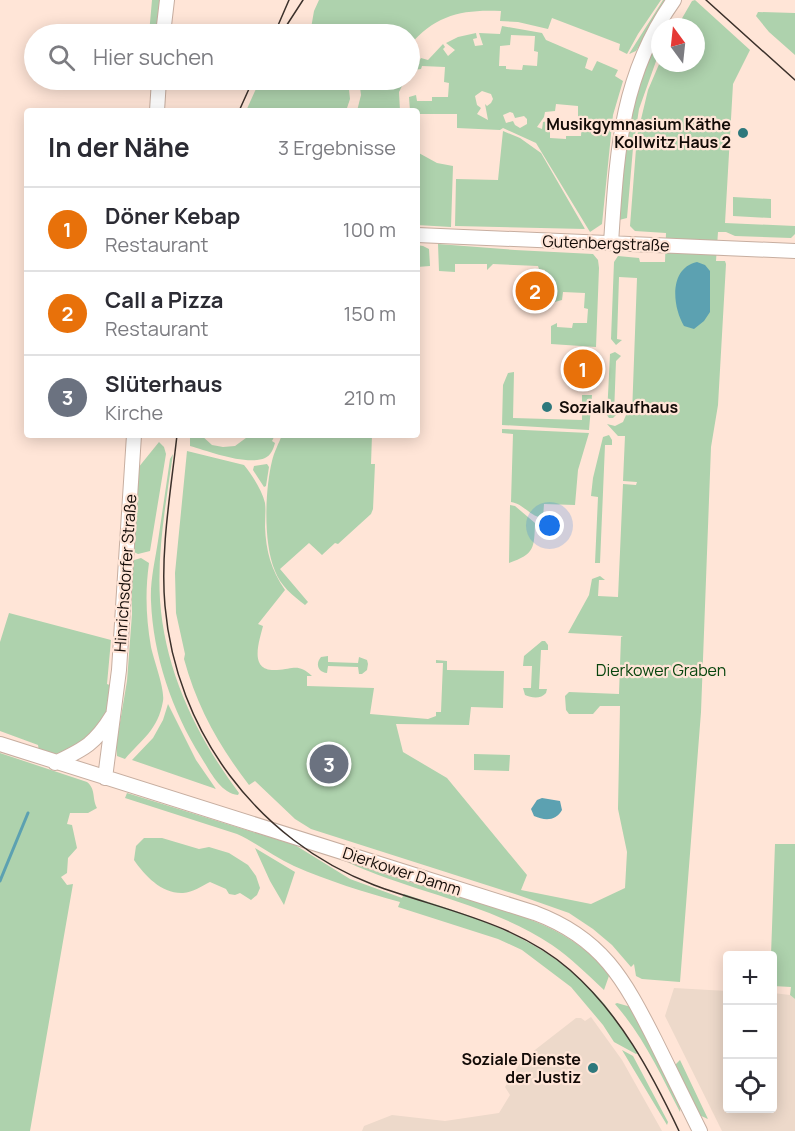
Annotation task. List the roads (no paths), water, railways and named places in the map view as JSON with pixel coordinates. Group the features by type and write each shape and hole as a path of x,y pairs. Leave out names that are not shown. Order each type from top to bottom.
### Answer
{"street":[{"path":"164,24 167,0"},
{"path":"611,243 619,143 627,100 638,64 674,0"},
{"path":"157,108 158,90"},
{"name":"Gutenbergstraße","path":"420,235 795,251"},
{"name":"Hinrichsdorfer Straße","path":"105,778 119,670 134,438"},
{"name":"Hinrichsdorfer Straße","path":"55,763 80,751 99,737 114,712"},
{"name":"Dierkower Damm","path":"0,744 535,913 572,930 605,958 626,985 700,1131"}],"water":[{"path":"697,262 705,265 710,271 710,312 694,329 684,326 675,299 677,280 681,272"},
{"path":"542,798 560,801 562,810 560,814 550,819 534,816 531,809 537,800"}],"waterway":[{"path":"0,881 28,813"}],"tram line":[{"path":"279,24 289,0"},
{"path":"287,24 303,0"},
{"path":"706,0 795,80"},
{"path":"240,108 248,90"},
{"path":"177,438 164,564 165,606 172,652 186,696 205,737 230,776 259,810 294,840 332,865 374,885 501,928 548,953 570,970 604,1005 633,1045 679,1131"}],"place":[{"name":"Musikgymnasium Käthe Kollwitz Haus 2","path":"743,133"},
{"name":"Call a Pizza","path":"535,291"},
{"name":"Döner Kebap","path":"583,369"},
{"name":"Sozialkaufhaus","path":"547,407"},
{"name":"Slüterhaus","path":"329,764"},
{"name":"Soziale Dienste der Justiz","path":"593,1068"}],"park label":[{"name":"Dierkower Graben","path":"661,670"}]}
